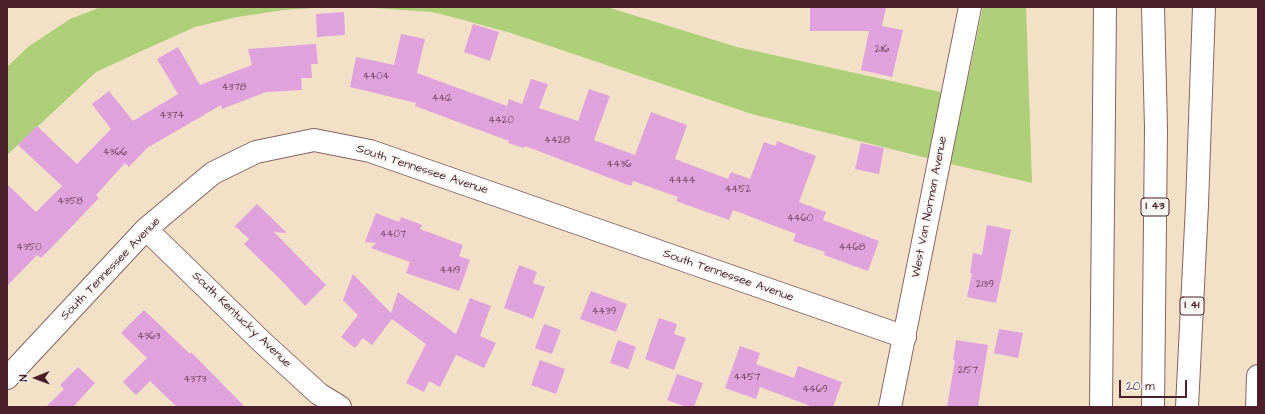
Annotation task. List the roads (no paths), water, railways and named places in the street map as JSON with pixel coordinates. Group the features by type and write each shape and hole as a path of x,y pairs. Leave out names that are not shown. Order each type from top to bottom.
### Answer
{"main road":[{"name":"West Van Norman Avenue","path":"890,407 970,7"},
{"path":"1101,407 1105,7"},
{"name":"I 43","path":"1153,7 1156,128 1153,407"},
{"name":"I 41","path":"1187,407 1197,205 1204,7"},
{"name":"South Tennessee Avenue","path":"7,378 146,229 213,173 256,152 314,140 370,151 905,337"},
{"name":"South Kentucky Avenue","path":"146,229 262,342 319,394 340,407"},
{"path":"1257,407 1258,376"}]}
